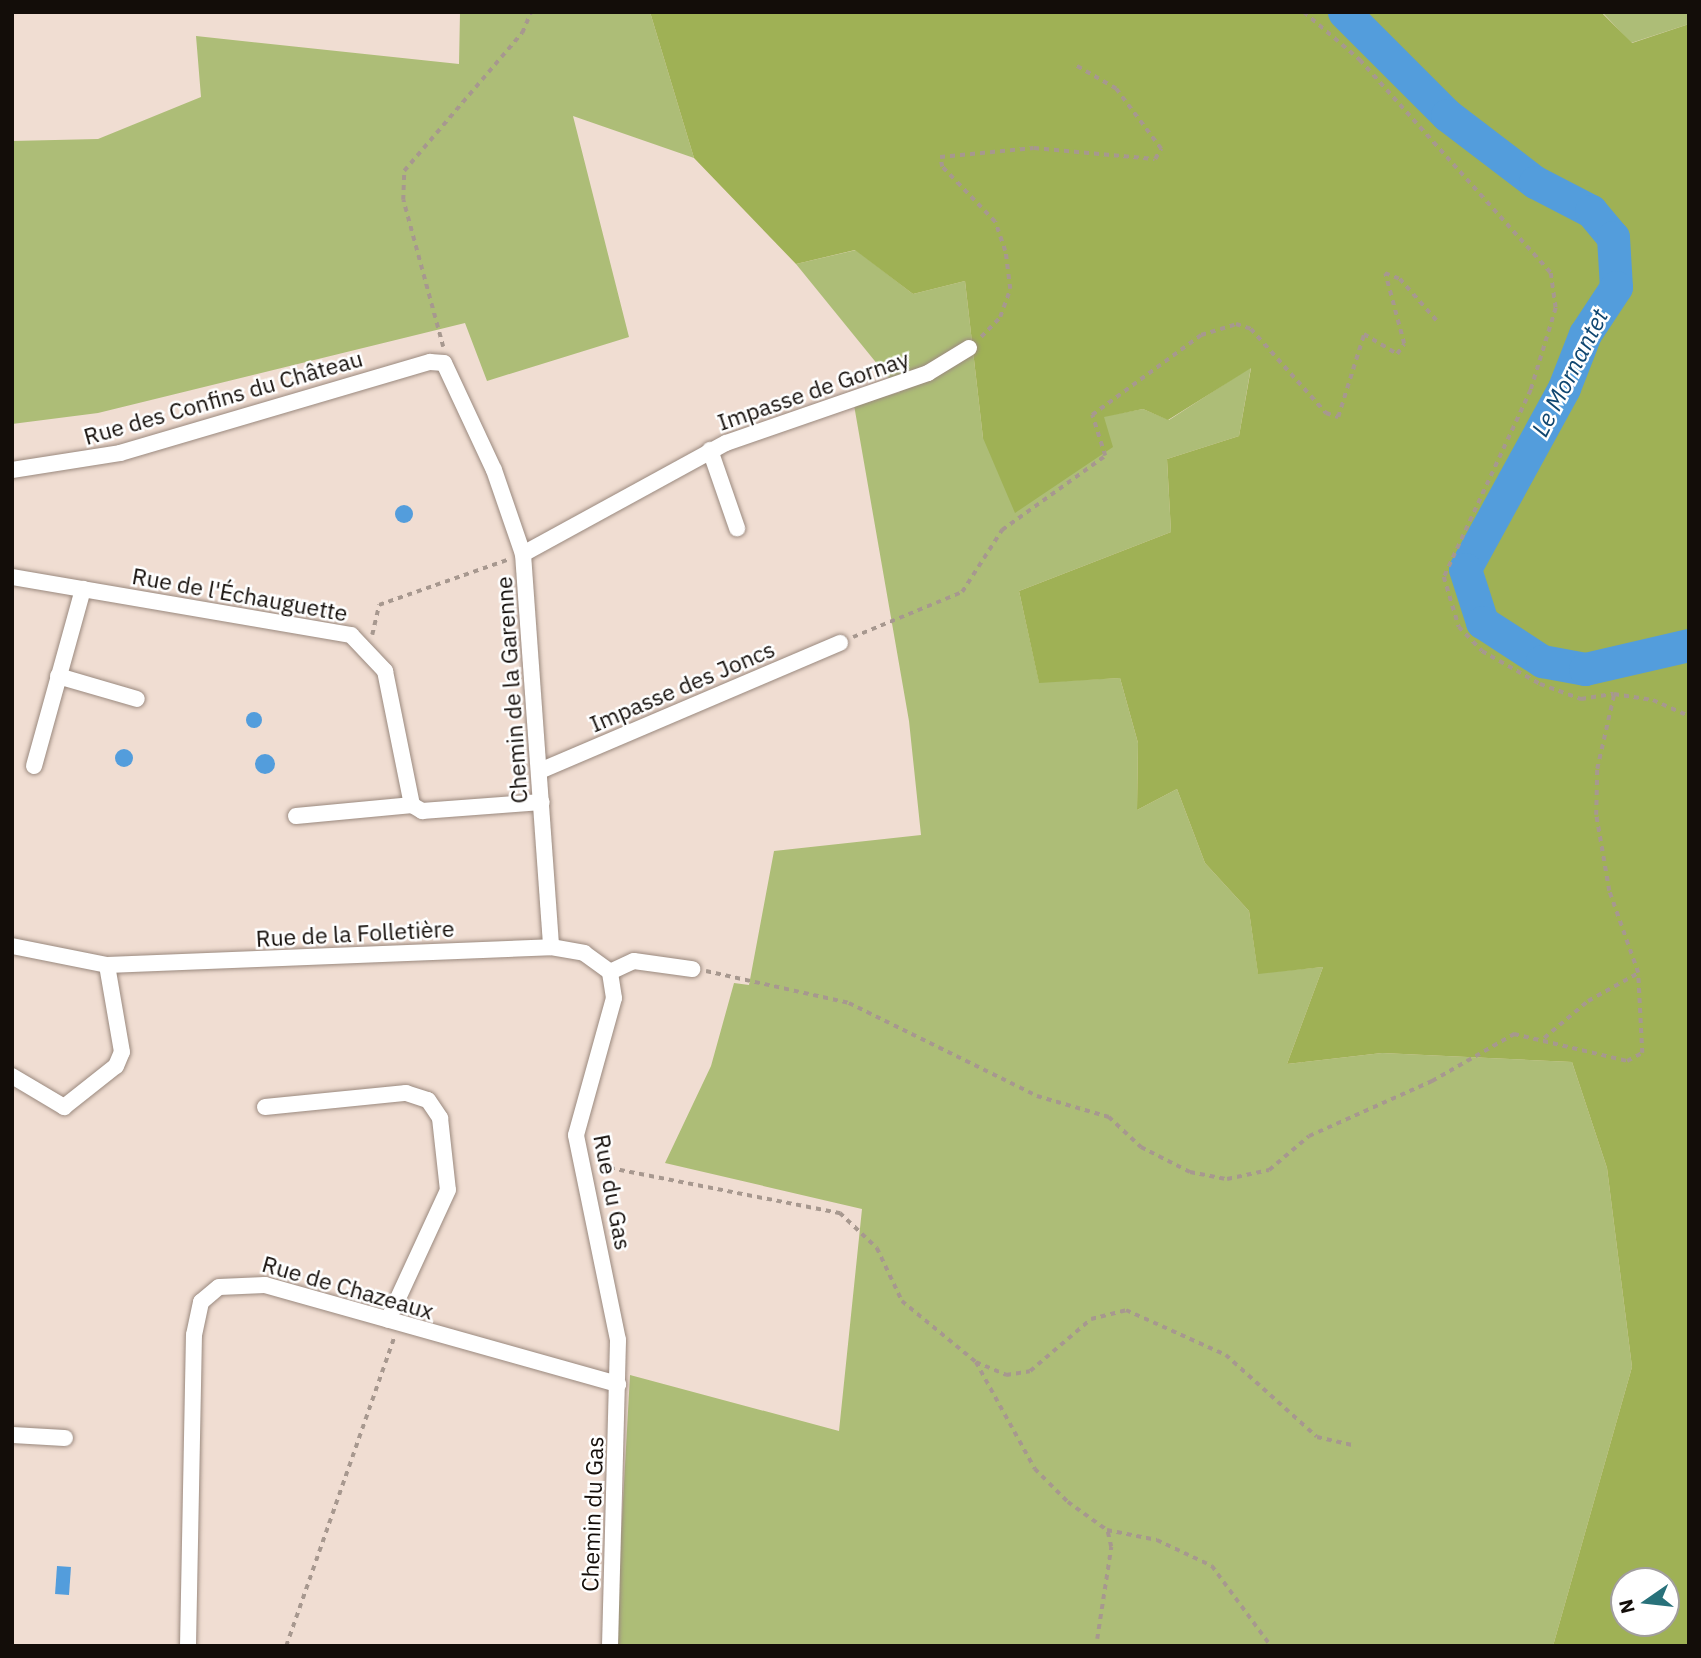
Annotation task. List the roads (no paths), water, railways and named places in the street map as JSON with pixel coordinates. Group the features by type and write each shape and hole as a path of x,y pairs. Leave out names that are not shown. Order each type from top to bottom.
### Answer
{"street":[{"name":"Impasse de Gornay","path":"523,554 710,450 928,373 969,348"},
{"name":"Rue des Confins du Château","path":"12,470 120,453 430,362 444,363"},
{"name":"Chemin de la Garenne","path":"444,363 494,470 523,554 542,771 551,947"},
{"path":"710,450 737,528"},
{"name":"Rue de l'Échauguette","path":"12,577 351,635 365,645 386,671 394,698 412,805"},
{"path":"34,766 83,589"},
{"name":"Impasse des Joncs","path":"542,771 840,643"},
{"path":"58,676 136,699"},
{"path":"296,816 412,805 422,811 542,802"},
{"name":"Rue de la Folletière","path":"12,946 107,965 551,947 584,953 610,972"},
{"path":"610,972 634,961 692,968"},
{"path":"12,1076 64,1107 116,1066 122,1052 107,965"},
{"name":"Rue du Gas","path":"610,972 614,998 576,1135 612,1306 618,1384"},
{"path":"265,1107 406,1093 429,1100 440,1118 448,1190 388,1320"},
{"name":"Rue de Chazeaux","path":"188,1646 194,1335 201,1302 219,1287 247,1282 618,1384"},
{"name":"Chemin du Gas","path":"610,1646 618,1384"},
{"path":"12,1435 65,1438"}],"water":[{"path":"404,505 410,508 413,514 410,520 404,523 398,520 395,514 398,508"},
{"path":"251,712 257,712 262,720 260,726 251,728 246,723 246,717"},
{"path":"124,749 130,752 133,758 130,764 124,767 118,764 115,758 118,752"},
{"path":"265,754 272,757 275,764 272,771 265,774 258,771 255,764 258,757"},
{"path":"57,1566 71,1567 69,1595 55,1594"}],"waterway":[{"name":"Le Mornantet","path":"1344,12 1447,115 1535,182 1591,211 1613,237 1616,287 1585,334 1564,388 1465,569 1482,622 1542,661 1585,669 1689,645"}]}
